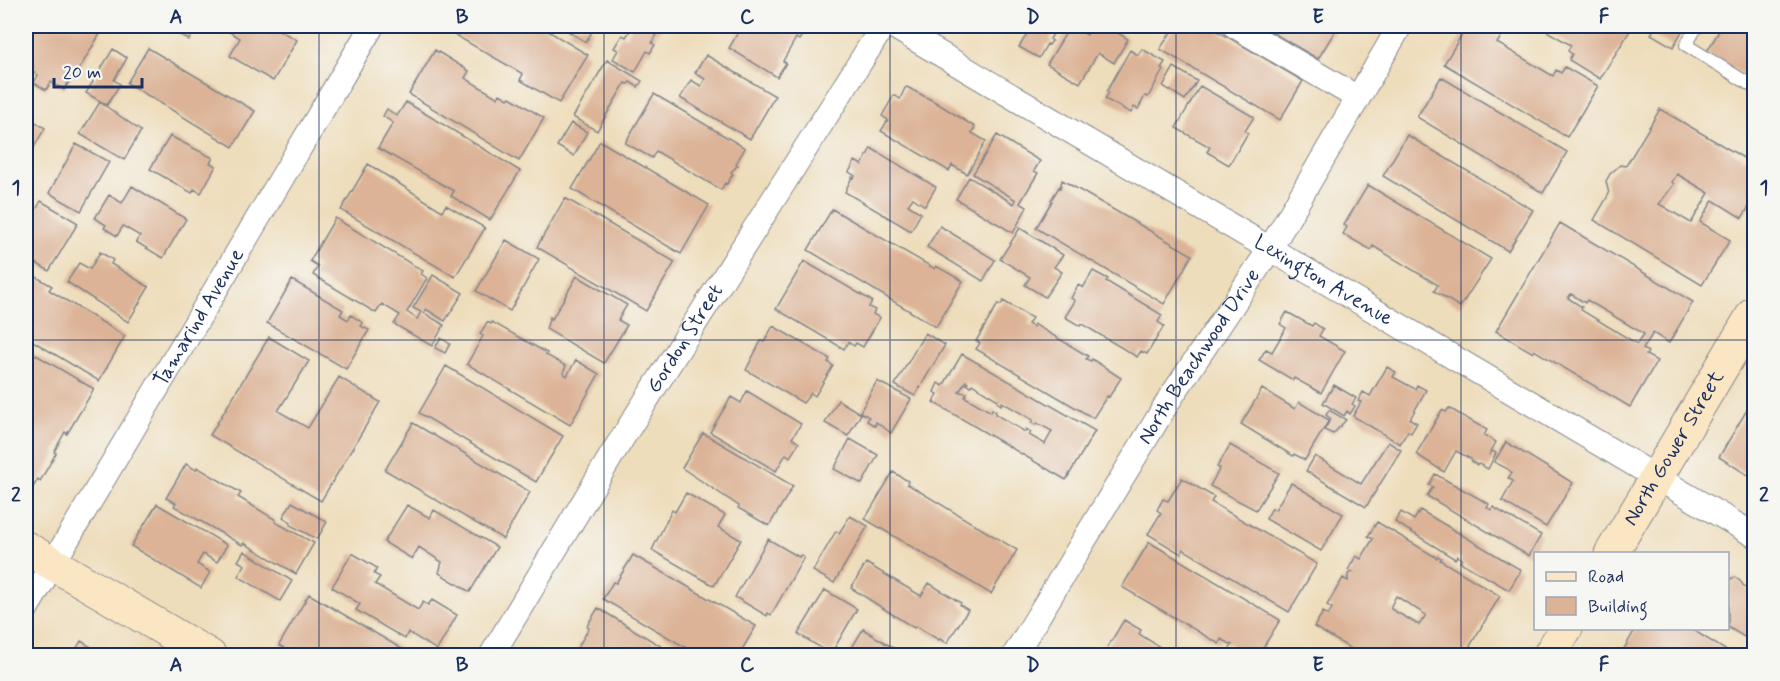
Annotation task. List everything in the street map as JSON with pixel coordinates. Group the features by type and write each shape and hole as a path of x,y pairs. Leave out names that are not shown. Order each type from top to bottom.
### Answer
{"street":[{"name":"Tamarind Avenue","path":"26,609 39,556 372,26"},
{"name":"Gordon Street","path":"491,656 616,448 883,26"},
{"name":"Lexington Avenue","path":"893,26 1755,536"},
{"path":"1235,26 1358,98"},
{"name":"North Beachwood Drive","path":"1014,656 1169,400 1269,249 1401,26"},
{"name":"North Gower Street","path":"1612,552 1755,313"},
{"path":"39,556 210,656"},
{"path":"1550,656 1565,630"}],"lane":[{"path":"1697,26 1686,45 1755,87"}],"building":[{"path":"26,26 104,27 64,90 51,82 46,90 34,83 38,75 29,70 26,76"},
{"path":"165,26 197,26 189,40"},
{"path":"219,26 272,26 297,40 273,81 230,56 240,38"},
{"path":"451,26 540,26 588,55 559,103 520,80 523,74 448,31"},
{"path":"573,26 585,26 593,30 586,42 569,32"},
{"path":"633,26 662,26 652,43 655,45 650,53 647,51 635,72 613,59 618,50 614,48 622,35 626,37"},
{"path":"742,26 803,26 801,28 805,31 799,40 796,38 783,61 786,63 777,77 729,48"},
{"path":"1032,26 1058,26 1050,39 1052,41 1049,45 1047,44 1039,58 1019,47"},
{"path":"1070,26 1087,35 1092,26 1106,26 1128,39 1114,63 1098,53 1080,83 1047,64"},
{"path":"1175,26 1209,26 1303,81 1280,120 1160,49"},
{"path":"1261,26 1338,26 1318,59"},
{"path":"1467,26 1483,26 1501,37 1497,43 1553,76 1556,70 1561,73 1565,67 1598,86 1567,137 1444,64"},
{"path":"1538,26 1625,26 1631,29 1600,79 1569,60 1572,54 1568,51 1571,45"},
{"path":"1656,26 1685,26 1673,47 1651,34"},
{"path":"1722,26 1754,26 1754,81 1706,53"},
{"path":"148,48 255,111 233,147 127,83"},
{"path":"113,49 127,58 114,80 120,84 107,105 86,93"},
{"path":"1142,49 1165,62 1148,97 1145,96 1138,109 1134,107 1131,113 1105,99 1109,92 1107,91 1130,50 1138,55"},
{"path":"435,50 469,71 465,78 498,98 500,94 508,99 510,97 544,118 519,161 409,94"},
{"path":"706,55 775,96 750,139 680,98 691,80 701,86 705,79 695,73"},
{"path":"607,60 642,81 638,87 630,82 625,83 597,131 573,117"},
{"path":"1174,67 1197,81 1185,100 1163,86"},
{"path":"1441,77 1567,152 1543,193 1417,117"},
{"path":"1200,86 1254,117 1245,131 1248,133 1229,165 1207,152 1210,147 1176,128"},
{"path":"907,87 975,127 972,133 986,141 967,174 952,165 949,171 881,131 888,120 882,116 894,95 900,99"},
{"path":"654,94 745,148 736,164 738,165 731,172 733,174 721,190 656,151 652,158 625,143"},
{"path":"100,102 141,131 124,160 80,134"},
{"path":"406,102 520,171 490,220 451,196 454,191 378,148 393,123 383,116 387,109 397,116"},
{"path":"1660,109 1754,164 1754,199 1742,218 1713,200 1700,222 1730,240 1702,285 1594,220 1609,194 1606,181 1610,174 1620,165 1626,166","holes":["1677,174 1709,193 1691,223 1659,204 1674,184 1672,182"]},
{"path":"26,116 45,128 26,161"},
{"path":"571,123 587,132 574,156 557,146"},
{"path":"997,135 1040,161 1034,171 1038,173 1020,203 1027,207 1013,233 956,199 969,177 1014,204 1016,200 973,174"},
{"path":"1407,135 1533,210 1508,251 1383,176"},
{"path":"170,136 213,158 210,163 216,166 201,193 194,189 192,193 150,169"},
{"path":"600,141 709,205 681,254 572,189"},
{"path":"76,144 109,162 81,211 49,193"},
{"path":"871,148 936,187 925,206 913,198 908,205 921,213 911,231 845,192 852,177 855,176 849,172 855,161 862,165"},
{"path":"368,164 442,211 446,205 485,228 455,277 341,210"},
{"path":"1062,180 1192,255 1164,304 1036,228 1060,188"},
{"path":"1368,185 1491,259 1460,307 1434,291 1438,285 1373,246 1371,250 1343,234 1347,227 1344,225"},
{"path":"132,186 186,219 163,258 136,242 140,236 123,226 117,236 104,228 106,225 95,218 109,195 122,203"},
{"path":"565,198 675,262 646,311 537,247"},
{"path":"41,201 78,223 49,271 26,257 26,227"},
{"path":"832,209 935,269 936,266 963,281 936,327 808,250"},
{"path":"335,218 423,271 421,274 427,278 407,312 417,319 421,312 413,308 433,275 463,293 445,321 426,309 424,313 444,325 432,346 394,324 400,315 382,304 376,313 313,275 318,266 310,261"},
{"path":"1560,223 1693,302 1669,343 1653,333 1643,349 1648,352 1646,355 1657,361 1630,407 1534,350 1533,353 1496,331","holes":["1571,294 1585,303 1587,300 1644,334 1637,344 1581,310 1582,307 1568,298"]},
{"path":"940,226 995,260 983,281 927,247"},
{"path":"1020,228 1063,255 1054,267 1062,272 1045,297 1025,285 1030,277 1000,259"},
{"path":"506,240 539,259 510,311 476,291"},
{"path":"100,252 113,260 111,264 149,287 128,322 67,282 79,263 90,269"},
{"path":"804,261 872,301 869,307 875,310 873,314 880,318 863,347 856,343 854,346 848,342 844,349 776,309"},
{"path":"26,271 52,286 49,290 125,336 99,381 26,337"},
{"path":"1093,271 1162,315 1158,322 1164,326 1147,354 1141,351 1137,357 1082,324 1080,326 1065,317 1075,301 1071,298 1078,285 1083,288"},
{"path":"577,276 627,305 618,320 627,325 604,363 546,329 550,317 552,319"},
{"path":"292,280 343,310 340,315 348,320 351,315 363,323 361,326 369,330 346,369 267,323"},
{"path":"1003,301 1032,318 1028,324 1033,327 1034,324 1088,356 1086,359 1091,361 1092,359 1121,378 1093,418 976,349 980,343 976,341 998,304 1001,305"},
{"path":"1287,312 1312,326 1314,323 1323,329 1319,336 1345,351 1321,393 1259,360 1266,349 1272,352 1286,328 1280,324"},
{"path":"487,322 491,324 492,322 547,353 546,355 566,366 563,373 567,376 576,360 599,374 570,425 467,364 483,336 480,334"},
{"path":"773,326 830,359 828,362 833,366 815,396 811,393 803,403 746,370 761,341 764,342"},
{"path":"925,333 945,345 915,396 895,385"},
{"path":"269,337 309,361 278,411 308,428 339,377 380,402 321,501 210,435"},
{"path":"441,338 450,344 445,353 435,348"},
{"path":"26,349 94,389 67,434 65,432 40,481 38,479 29,494 26,492 26,414 29,408 26,406"},
{"path":"962,354 1095,431 1066,480 933,402 938,394 934,392 938,383 943,386","holes":["966,381 968,382 966,384 971,386 972,384 998,400 997,402 1001,405 1002,402 1033,420 1031,423 1036,425 1037,423 1052,431 1045,444 1029,435 1031,432 1026,429 1025,432 995,414 996,411 992,409 991,412 965,397 967,393 959,392"]},
{"path":"446,366 563,436 536,482 419,413"},
{"path":"1387,367 1396,372 1393,377 1415,389 1417,385 1426,390 1410,419 1417,423 1411,433 1408,431 1400,444 1353,416 1361,402 1358,401 1363,392 1370,396"},
{"path":"877,381 911,399 891,433 876,422 875,426 867,421 869,417 860,412"},
{"path":"1334,385 1356,398 1352,404 1355,406 1350,414 1347,411 1344,416 1323,403"},
{"path":"1262,389 1295,409 1299,402 1329,420 1305,460 1294,454 1293,456 1241,424"},
{"path":"747,391 801,424 792,438 799,443 790,457 786,454 776,471 710,432 731,397 741,403"},
{"path":"1754,398 1754,479 1719,457"},
{"path":"838,400 861,414 848,436 825,423"},
{"path":"1449,408 1487,430 1484,435 1496,442 1489,455 1492,451 1496,453 1488,469 1477,465 1456,451 1444,472 1416,454 1442,410 1446,412"},
{"path":"1329,410 1346,420 1333,434 1324,430 1331,419 1326,415"},
{"path":"413,423 530,492 503,539 385,470"},
{"path":"703,433 793,486 769,526 738,508 739,506 682,468"},
{"path":"850,439 878,455 862,484 834,469"},
{"path":"1388,442 1401,450 1366,507 1306,471 1315,456 1361,484"},
{"path":"1506,442 1573,483 1546,527 1502,501 1513,481 1508,478 1512,473 1494,462"},
{"path":"1230,445 1279,473 1256,510 1210,486 1220,468 1217,467"},
{"path":"186,464 196,470 197,467 241,493 238,497 276,520 275,522 314,543 296,574 174,506 176,503 166,498"},
{"path":"893,472 908,481 907,484 1017,550 991,594 865,519"},
{"path":"1435,474 1489,504 1487,507 1491,510 1493,507 1541,535 1529,556 1427,496 1433,487 1429,485"},
{"path":"1182,478 1214,497 1211,502 1317,564 1289,612 1183,549 1181,554 1148,534 1161,513 1157,510 1163,499 1168,501"},
{"path":"1291,483 1343,514 1321,551 1266,519 1272,508 1275,510"},
{"path":"686,493 725,515 718,527 741,540 714,586 652,550 672,510 675,512"},
{"path":"292,502 327,522 317,539 290,525 291,522 283,517"},
{"path":"157,504 227,545 217,562 203,554 197,564 210,572 201,588 131,546"},
{"path":"407,505 430,518 434,510 497,547 470,592 439,573 442,562 419,547 412,559 384,542"},
{"path":"1420,510 1521,570 1509,590 1460,562 1462,559 1457,556 1455,559 1395,522 1401,512 1414,520"},
{"path":"850,516 868,526 834,583 813,571 836,531 839,533"},
{"path":"1377,522 1437,558 1438,556 1440,560 1500,596 1464,656 1363,656 1314,627 1323,612 1328,615 1332,608 1327,605 1343,578 1348,581 1348,574 1353,572 1348,570 1356,556 1361,559 1373,539 1368,536","holes":["1396,596 1426,615 1419,625 1391,609 1391,606"]},
{"path":"768,539 799,557 801,555 804,557 771,615 768,613 767,616 735,597"},
{"path":"1149,542 1280,620 1258,656 1225,656 1232,645 1221,639 1219,644 1122,587"},
{"path":"244,551 292,581 280,601 238,576 245,565 238,561"},
{"path":"352,553 377,568 374,574 380,577 375,584 418,610 423,602 428,605 432,600 457,615 437,650 408,632 405,639 356,610 360,604 332,587"},
{"path":"633,555 756,626 740,653 736,650 732,656 700,656 603,599"},
{"path":"866,563 921,596 929,583 961,603 960,605 968,610 947,643 916,626 914,628 851,588"},
{"path":"1735,577 1754,593 1754,643 1729,628 1729,578"},
{"path":"825,590 857,609 831,654 798,634"},
{"path":"309,594 414,656 296,656 279,645"},
{"path":"598,608 677,656 574,654"},
{"path":"1124,620 1141,630 1139,634 1174,656 1102,656"},
{"path":"863,629 906,656 847,656"},
{"path":"1635,630 1693,630 1735,656 1620,656"},
{"path":"81,641 106,656 72,656"}]}
